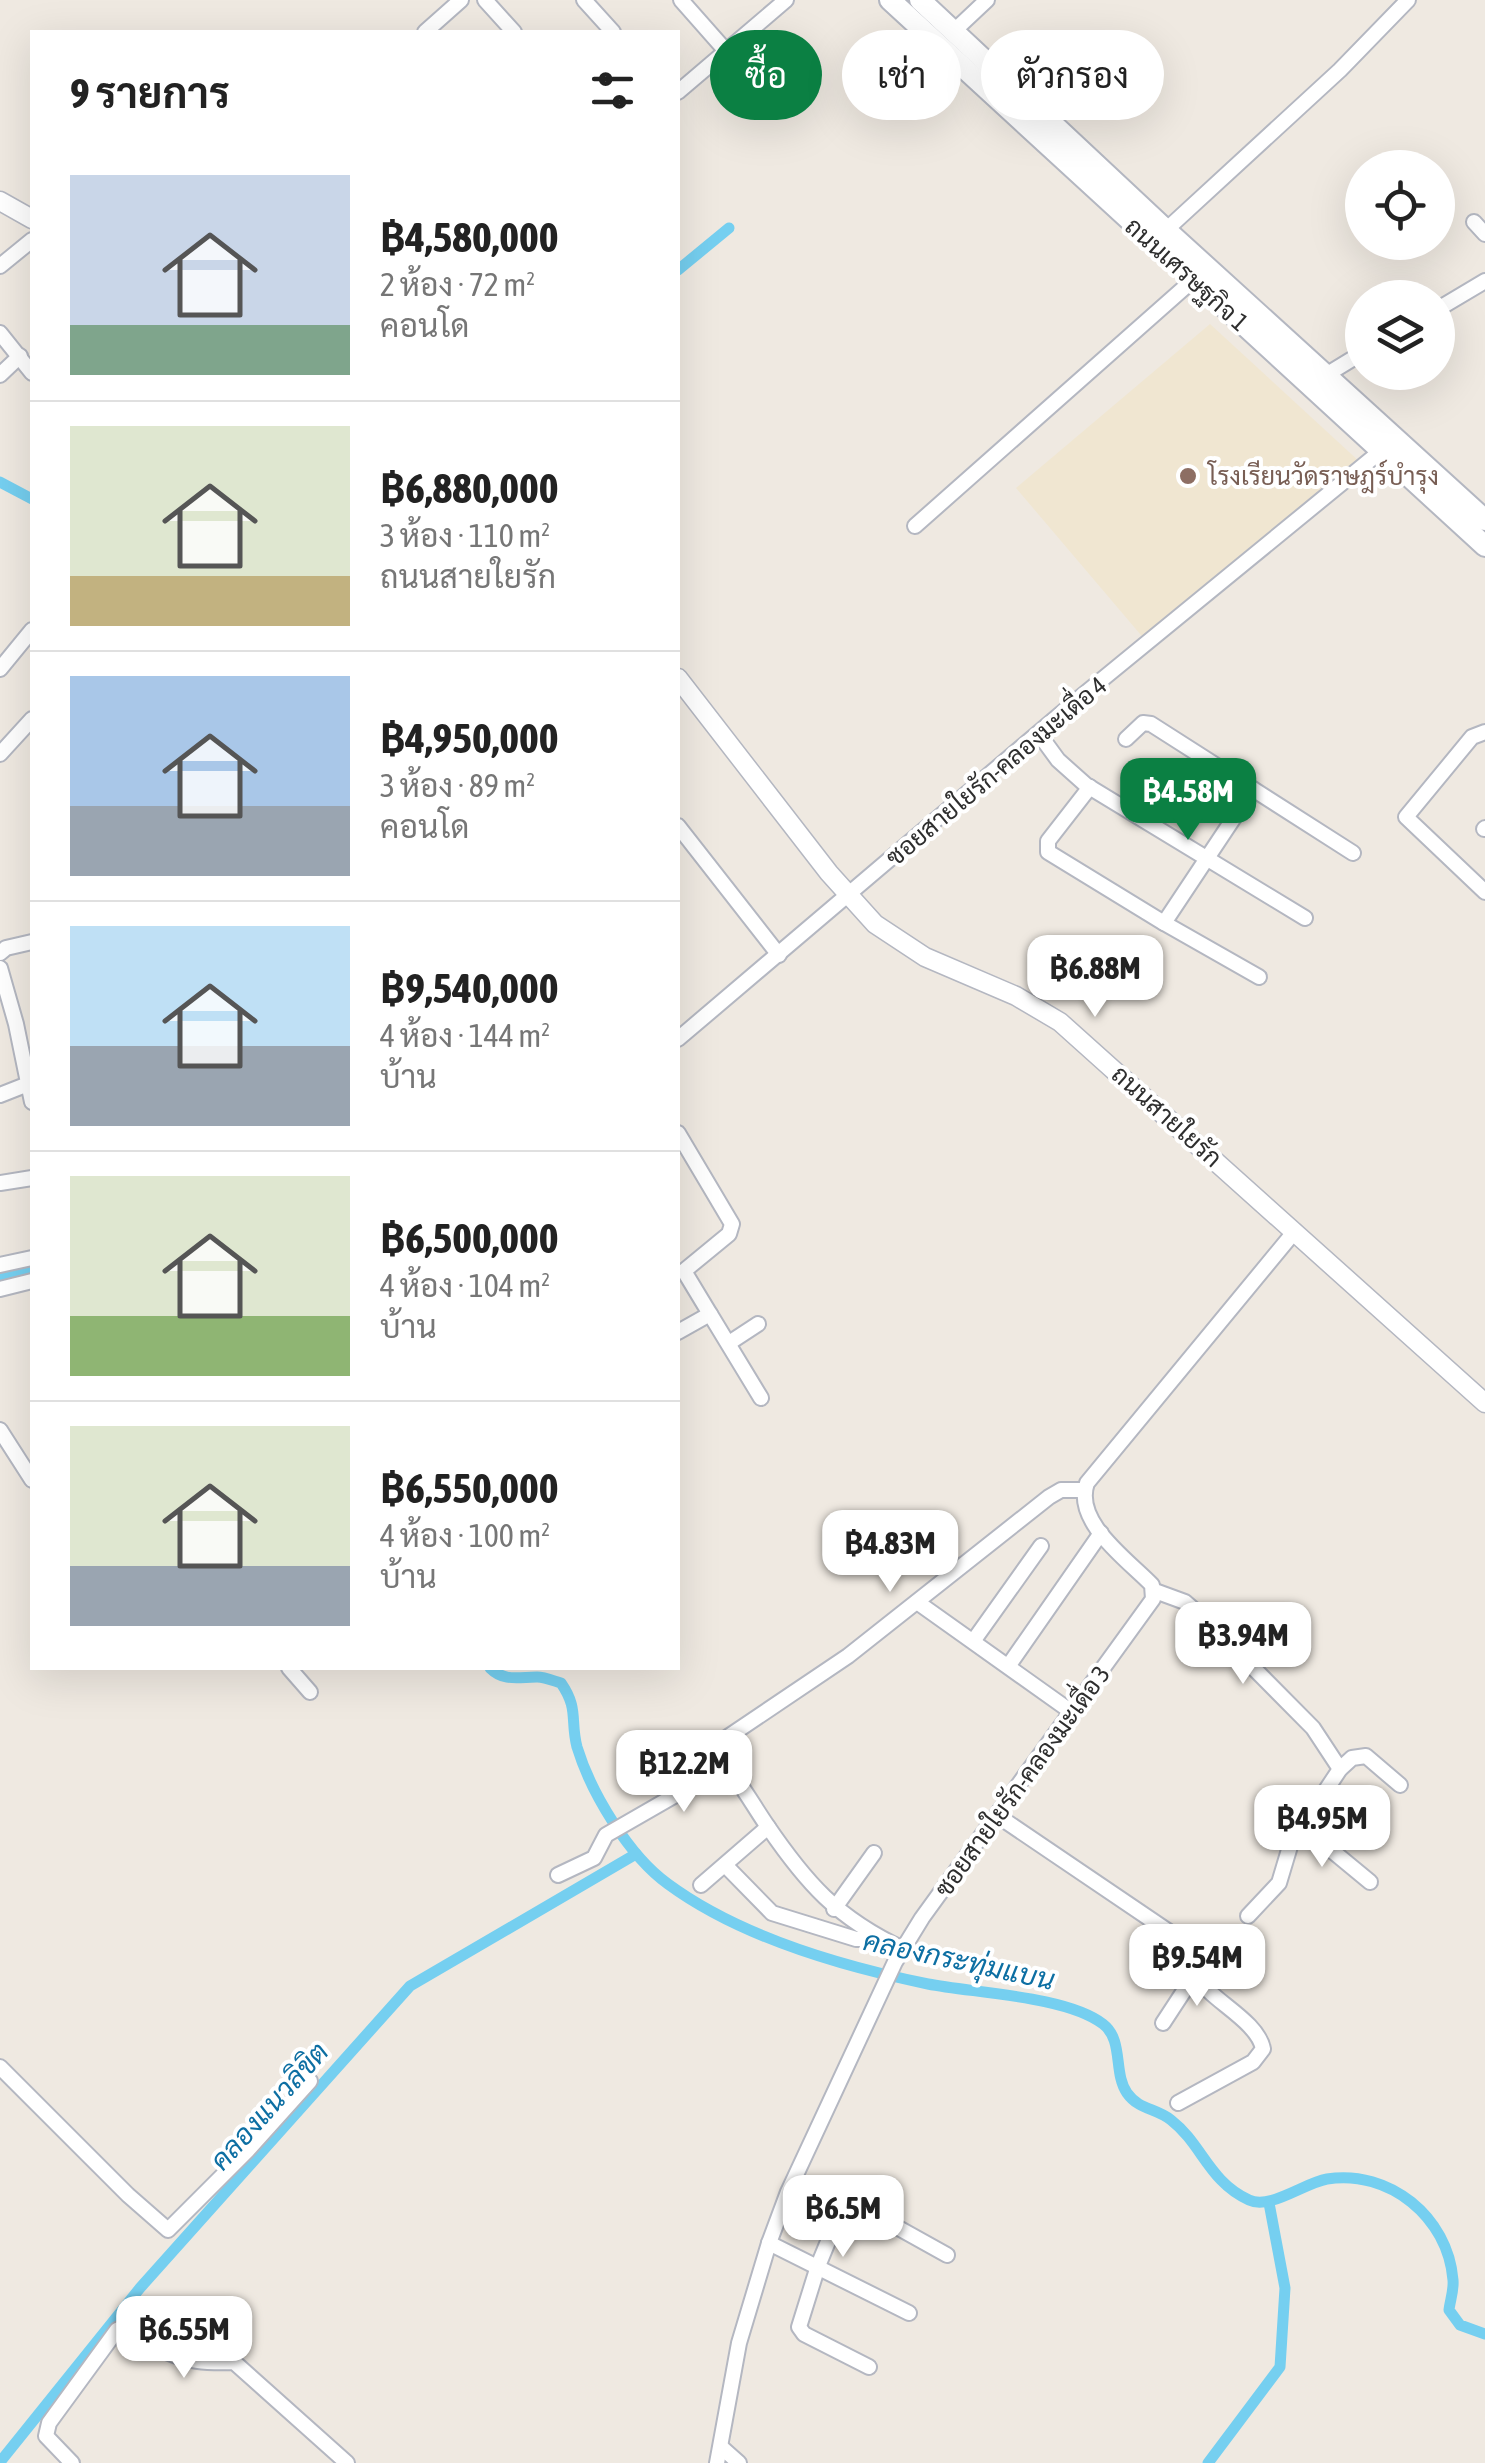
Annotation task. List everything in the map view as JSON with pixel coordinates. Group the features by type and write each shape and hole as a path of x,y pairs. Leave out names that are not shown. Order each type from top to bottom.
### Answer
{"main road":[{"name":"ถนนเศรษฐกิจ 1","path":"890,0 1485,546"},
{"name":"ถนนเศรษฐกิจ 1","path":"920,0 953,30"},
{"name":"ถนนเศรษฐกิจ 1","path":"961,38 1485,520"}],"street":[{"path":"427,30 461,0"},
{"path":"485,0 512,30"},
{"path":"584,0 611,30"},
{"path":"682,0 710,33"},
{"path":"751,30 786,0"},
{"path":"955,30 987,0"},
{"path":"1166,230 1340,70 1408,0"},
{"path":"680,90 710,65"},
{"path":"0,200 30,218"},
{"path":"0,266 30,242"},
{"path":"915,526 1193,280"},
{"path":"1455,299 1485,281"},
{"path":"0,332 30,369"},
{"path":"0,374 20,356"},
{"path":"1326,375 1345,363"},
{"name":"ซอยสายใยรัก-คลองมะเดื่อ 4","path":"680,1034 1381,450"},
{"path":"0,668 30,632"},
{"name":"ถนนสายใยรัก","path":"680,681 828,873 875,924 911,948 1016,996 1060,1022 1485,1403"},
{"path":"0,754 30,721"},
{"path":"1126,740 1143,723 1151,724 1354,853"},
{"path":"1485,732 1472,737 1406,816 1485,892"},
{"path":"1038,734 1058,760 1090,787 1305,918"},
{"path":"1090,787 1048,841 1048,852 1164,924 1260,977"},
{"path":"1164,924 1253,789"},
{"path":"680,829 779,955"},
{"path":"0,953 30,942"},
{"path":"0,968 30,1093"},
{"path":"0,1095 28,1084"},
{"path":"680,1136 732,1224 729,1234 684,1271 761,1398"},
{"path":"0,1183 30,1178"},
{"path":"1295,1231 1084,1490 1087,1514 1101,1533 1155,1591 1185,1602 1207,1621 1313,1728 1340,1769"},
{"path":"0,1264 30,1258"},
{"path":"0,1290 30,1282"},
{"path":"680,1331 710,1314"},
{"path":"729,1343 758,1324"},
{"path":"0,1430 30,1477"},
{"path":"706,1751 848,1656 1049,1497 1062,1490 1084,1490"},
{"path":"1009,1665 1101,1533"},
{"path":"974,1640 1040,1546"},
{"name":"ซอยสายใยรัก-คลองมะเดื่อ 3","path":"717,2463 739,2342 769,2243 886,1980 922,1918 1073,1713 1153,1600 1155,1591"},
{"path":"917,1602 1073,1713"},
{"path":"292,1670 310,1692"},
{"path":"1248,1916 1279,1883 1286,1855 1301,1825 1352,1758 1366,1756 1400,1785"},
{"path":"558,1875 594,1858 606,1835 726,1766 796,1868 834,1909 883,1939 899,1955"},
{"path":"998,1816 1184,1942 1205,1988 1258,2036 1263,2049 1253,2062 1178,2103"},
{"path":"1301,1825 1370,1882"},
{"path":"701,1885 768,1827"},
{"path":"834,1909 874,1854"},
{"path":"725,1865 772,1913 856,1939 883,1939"},
{"path":"1163,2024 1197,1971"},
{"path":"0,2067 168,2230 310,2081"},
{"path":"869,2368 804,2334 799,2327 843,2205 850,2201 946,2255"},
{"path":"769,2243 909,2313"},
{"path":"72,2463 46,2436 49,2423 117,2330 126,2326 158,2348 180,2357 197,2362 234,2362 347,2463"},
{"path":"721,2447 739,2463"}],"shaded area":[{"name":"โรงเรียนวัดราษฎร์บํารุง","path":"1210,324 1361,463 1146,641 1016,488"}],"waterway":[{"path":"680,268 729,228"},
{"name":"คลองกระทุ่มแบน","path":"0,482 30,498"},
{"path":"0,1275 30,1269"},
{"name":"คลองกระทุ่มแบน","path":"492,1670 506,1677 540,1677 561,1683 572,1708 583,1765 602,1803 653,1872 696,1903 759,1934 860,1968 928,1984 1044,2001 1087,2015 1103,2024 1114,2039 1127,2093 1182,2130 1235,2192 1249,2200 1267,2202 1318,2181 1350,2178 1393,2190 1411,2202 1440,2236 1449,2257 1453,2284 1449,2310 1460,2325 1485,2334"},
{"name":"คลองแนวลิขิต","path":"0,2462 140,2288 410,1986 636,1854"},
{"path":"1208,2463 1280,2367 1285,2288 1269,2203"}],"place":[{"name":"โรงเรียนวัดราษฎร์บํารุง","path":"1188,476"}]}
